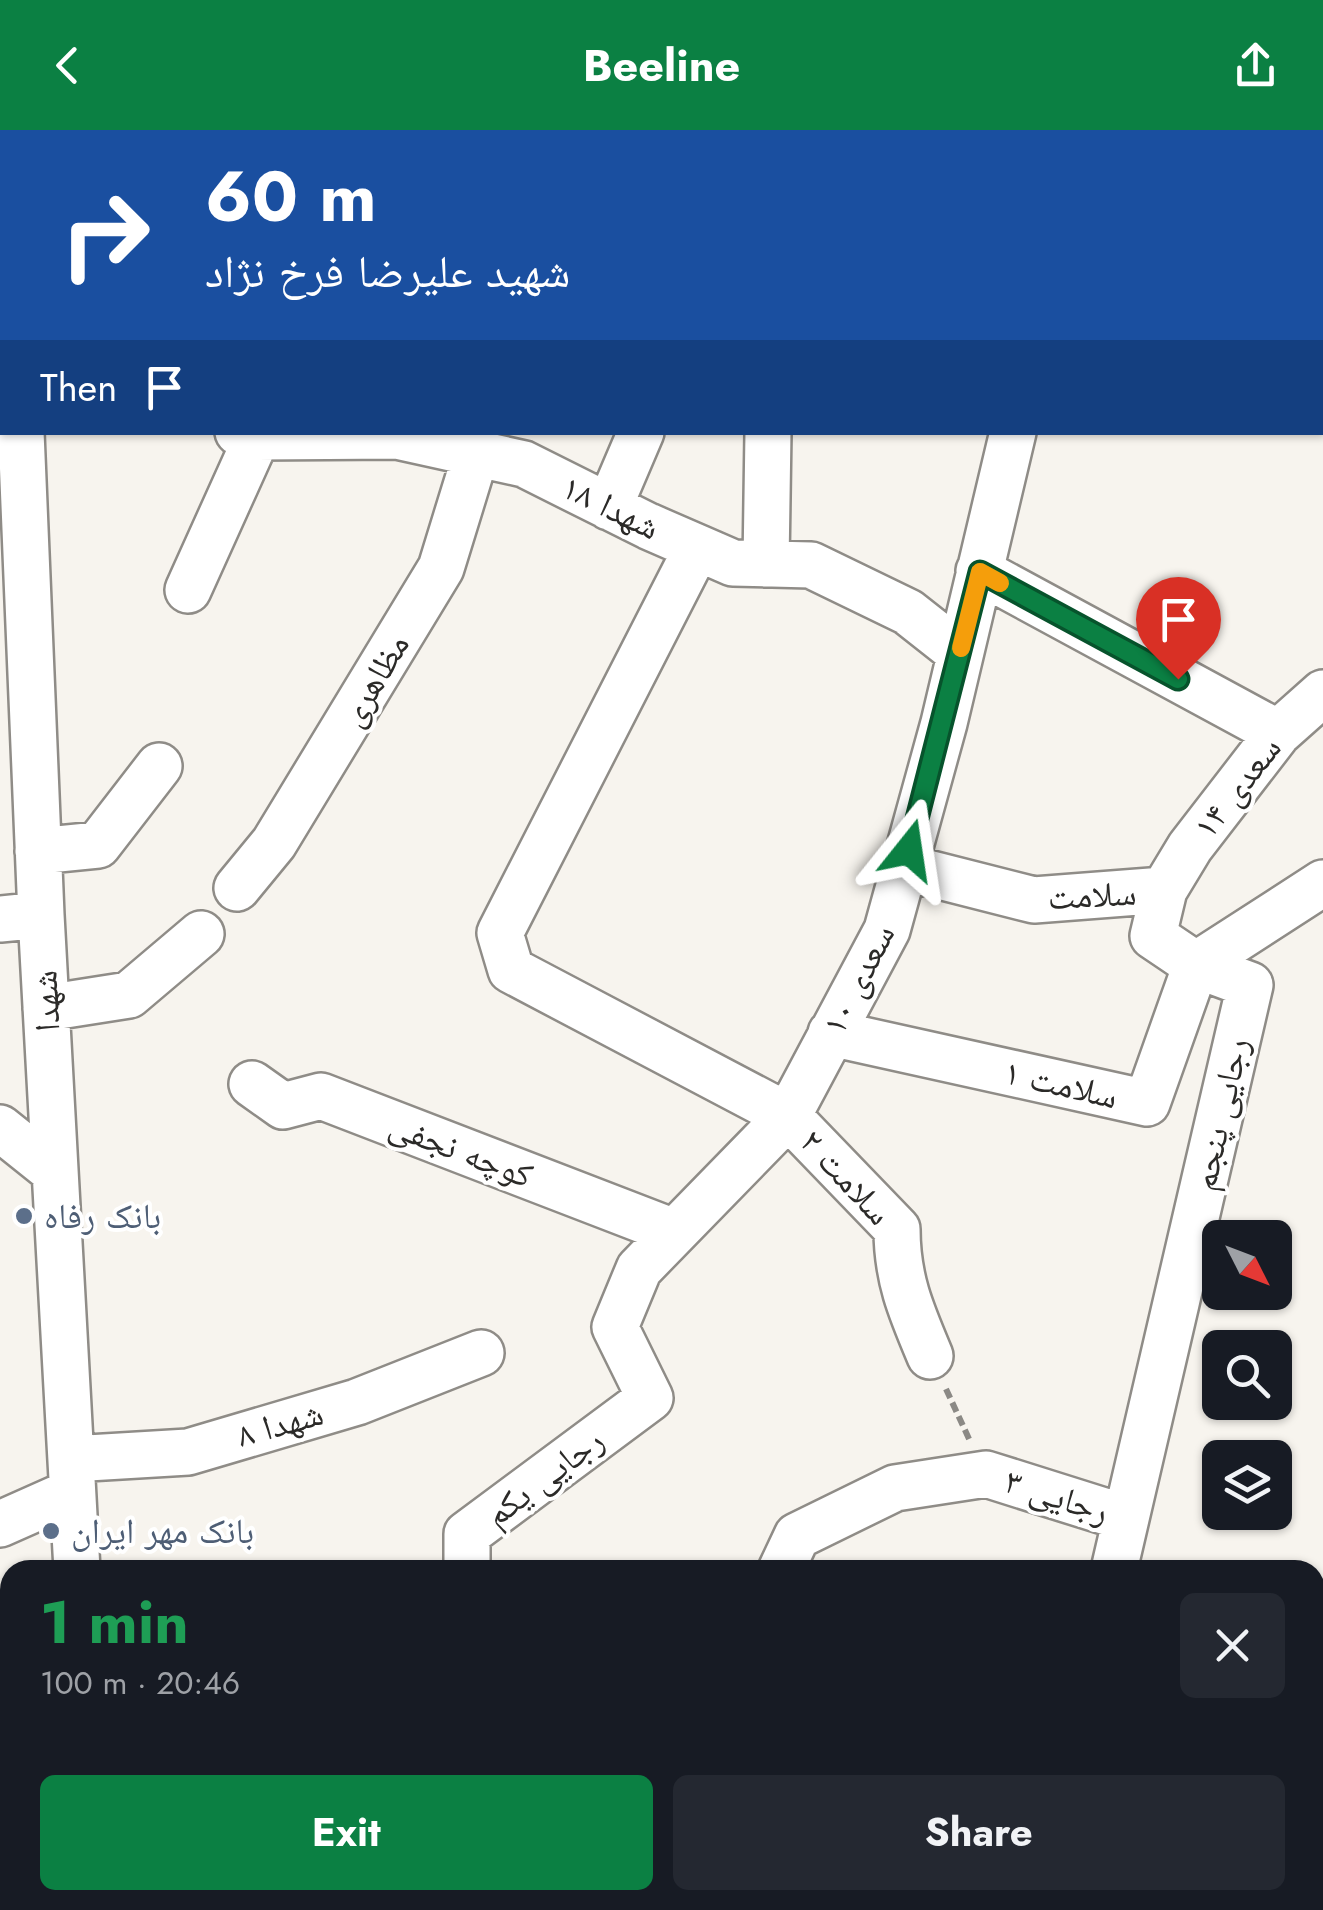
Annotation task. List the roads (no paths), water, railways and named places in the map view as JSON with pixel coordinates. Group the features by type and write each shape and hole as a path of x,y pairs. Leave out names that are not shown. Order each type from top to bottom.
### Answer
{"street":[{"name":"شهدا","path":"21,435 14,610 18,760 38,851 20,916 46,1008 76,1560"},
{"path":"188,590 247,435"},
{"name":"شهدا ۱۸","path":"322,435 397,436 524,464 733,564 810,566 908,612 960,652"},
{"path":"610,507 641,435"},
{"path":"766,564 768,435"},
{"name":"سعدی ۱۰","path":"650,1398 615,1326 639,1268 788,1116 887,930 960,652 1011,435"},
{"name":"مظاهری","path":"237,888 274,843 441,568 476,454"},
{"name":"سلامت ۲","path":"697,548 500,934 511,970 788,1116 897,1229 897,1264 907,1303 930,1356"},
{"path":"980,572 1278,733"},
{"name":"سعدی ۱۴","path":"1164,890 1190,847 1278,733 1323,693"},
{"path":"38,851 98,844 159,766"},
{"name":"سلامت","path":"904,866 1034,900 1164,890"},
{"path":"1196,965 1323,883"},
{"name":"رجایی پنجم","path":"1116,1560 1250,985 1196,965 1153,936 1164,890"},
{"path":"46,1008 129,995 201,934"},
{"name":"سلامت ۱","path":"831,1033 1147,1103 1196,965"},
{"name":"کوچه نجفی","path":"252,1084 283,1106 321,1096 674,1232"},
{"path":"0,1128 55,1172"},
{"name":"شهدا ۸","path":"72,1476 188,1452 357,1402 480,1352"},
{"name":"رجایی یکم","path":"466,1560 467,1534 650,1398"},
{"name":"رجایی ۳","path":"786,1560 798,1536 894,1488 986,1474 1126,1518"},
{"path":"0,1524 72,1476"}],"place":[{"name":"بانک رفاه","path":"24,1216"},
{"name":"بانک مهر ایران","path":"51,1531"}]}
